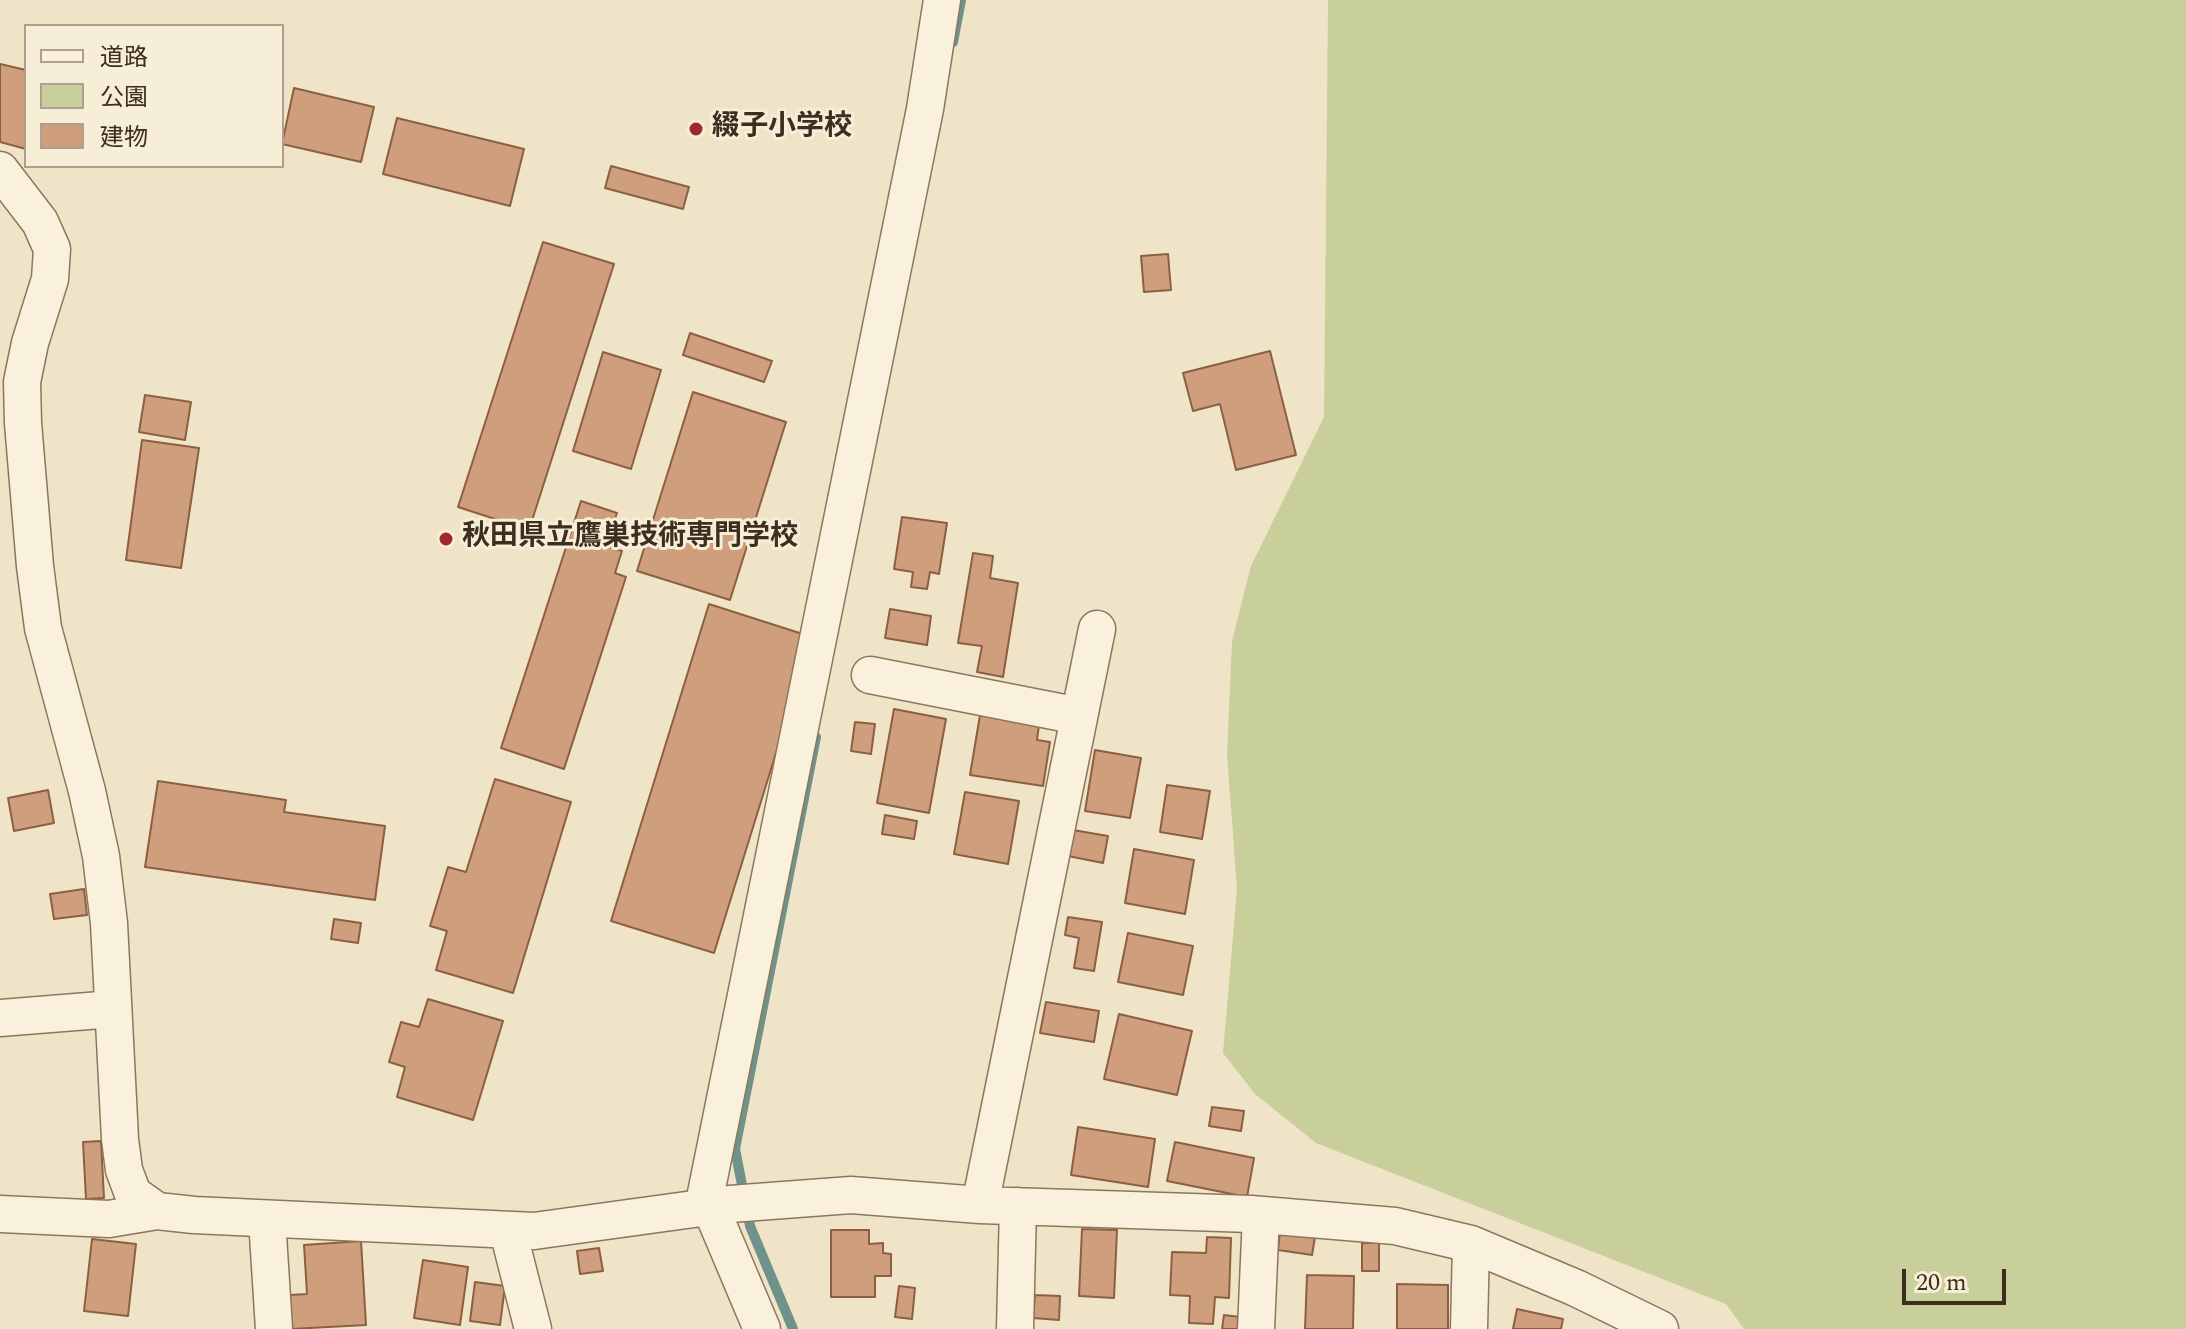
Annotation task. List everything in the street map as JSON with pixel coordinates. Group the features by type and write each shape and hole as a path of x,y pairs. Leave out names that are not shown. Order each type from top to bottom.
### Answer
{"street":[{"path":"762,1329 726,1205 925,109 942,0"},
{"path":"0,170 40,222 52,249 50,279 30,343 22,382 14,486 43,628 87,791 101,856 109,923 124,1170 133,1194 157,1211"},
{"path":"980,1205 1097,629"},
{"path":"870,675 1079,716"},
{"path":"0,1018 113,1009"},
{"path":"0,1214 109,1219 157,1211 534,1231 726,1205 851,1195 980,1205 1261,1215 1395,1226 1471,1244 1576,1288 1660,1329"},
{"path":"1015,1329 1018,1206"},
{"path":"1256,1329 1261,1215"},
{"path":"267,1219 274,1329"},
{"path":"508,1231 533,1329"},
{"path":"1469,1329 1471,1244"}],"green space":[{"path":"1328,0 2186,0 2186,1329 1744,1329 1726,1304 1316,1143 1255,1094 1223,1053 1237,888 1227,755 1232,641 1251,566 1324,417"}],"building":[{"path":"0,64 24,70 24,148 0,142"},
{"path":"294,88 374,107 361,162 284,144"},
{"path":"397,118 524,149 510,206 383,174"},
{"path":"611,166 689,187 683,209 605,188"},
{"path":"543,242 614,264 529,530 458,507"},
{"path":"1168,254 1171,290 1144,292 1141,256"},
{"path":"690,333 772,361 764,382 683,355"},
{"path":"1270,351 1296,455 1236,470 1220,404 1193,411 1183,373"},
{"path":"603,352 661,370 631,469 573,451"},
{"path":"693,392 786,422 730,600 637,571"},
{"path":"145,395 191,402 185,440 139,432"},
{"path":"142,440 199,448 181,568 126,560"},
{"path":"581,501 617,513 606,546 622,551 615,573 626,577 564,769 501,748"},
{"path":"902,517 947,523 939,574 930,572 927,589 911,587 913,572 894,569"},
{"path":"973,553 993,556 990,578 1018,583 1003,677 977,672 982,646 958,643"},
{"path":"709,604 812,637 714,953 611,921"},
{"path":"890,609 931,616 927,645 885,638"},
{"path":"894,709 946,719 929,813 877,803"},
{"path":"980,715 1039,725 1037,740 1050,742 1043,786 970,775"},
{"path":"855,722 875,724 871,754 851,751"},
{"path":"1095,750 1141,758 1130,818 1085,811"},
{"path":"495,779 571,802 513,993 436,970 447,931 430,926 448,867 466,872"},
{"path":"158,781 286,800 284,812 385,826 375,900 145,867"},
{"path":"1167,785 1210,791 1202,839 1160,832"},
{"path":"48,790 54,823 14,831 8,798"},
{"path":"965,792 1019,801 1008,864 954,854"},
{"path":"885,815 917,821 914,839 882,834"},
{"path":"1073,830 1108,836 1103,863 1068,856"},
{"path":"1134,849 1194,860 1185,914 1125,903"},
{"path":"84,889 87,915 54,919 50,894"},
{"path":"1068,917 1102,922 1094,971 1074,968 1079,938 1065,935"},
{"path":"334,919 361,923 358,943 331,939"},
{"path":"1128,933 1193,946 1183,995 1118,982"},
{"path":"428,999 503,1021 473,1120 397,1097 405,1067 389,1062 401,1022 419,1027"},
{"path":"1046,1002 1099,1011 1094,1042 1040,1033"},
{"path":"1119,1014 1192,1031 1177,1095 1104,1079"},
{"path":"1212,1107 1244,1111 1241,1131 1209,1126"},
{"path":"1078,1127 1155,1139 1148,1187 1071,1175"},
{"path":"101,1141 104,1198 86,1199 83,1142"},
{"path":"1175,1142 1254,1158 1247,1197 1167,1181"},
{"path":"1082,1229 1117,1230 1114,1298 1079,1296"},
{"path":"831,1230 869,1230 869,1244 883,1243 883,1253 891,1254 891,1276 875,1276 875,1297 831,1297"},
{"path":"1280,1232 1315,1237 1312,1255 1278,1250"},
{"path":"1207,1237 1231,1238 1229,1298 1215,1297 1213,1324 1189,1323 1190,1296 1170,1295 1172,1252 1206,1253"},
{"path":"92,1239 136,1244 128,1316 84,1311"},
{"path":"361,1241 366,1325 291,1329 289,1295 307,1294 304,1245"},
{"path":"1362,1243 1379,1243 1379,1271 1362,1271"},
{"path":"599,1248 603,1271 580,1274 577,1251"},
{"path":"423,1260 468,1267 460,1325 414,1318"},
{"path":"1307,1275 1354,1276 1353,1329 1305,1329"},
{"path":"475,1282 505,1286 500,1325 470,1321"},
{"path":"1397,1284 1448,1285 1448,1329 1397,1329"},
{"path":"899,1286 915,1288 912,1319 895,1317"},
{"path":"1035,1295 1060,1296 1059,1320 1033,1318"},
{"path":"1517,1309 1563,1319 1561,1329 1513,1329"},
{"path":"1224,1315 1240,1317 1239,1329 1222,1329"}],"waterway":[{"path":"953,42 961,0"},
{"path":"793,1329 750,1226 735,1149 816,737"}],"place":[{"name":"綴子小学校","path":"696,129"},
{"name":"秋田県立鷹巣技術専門学校","path":"446,539"}]}
